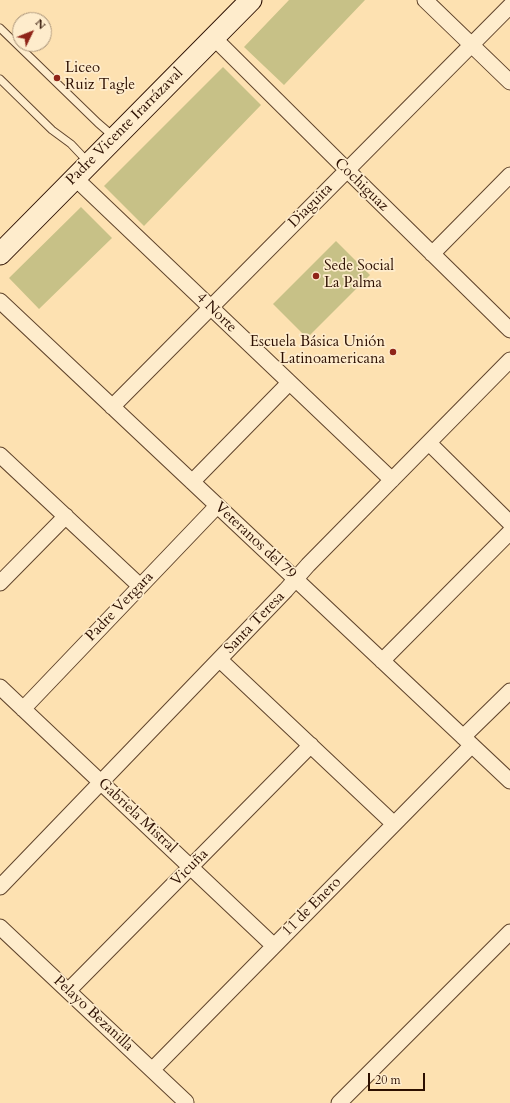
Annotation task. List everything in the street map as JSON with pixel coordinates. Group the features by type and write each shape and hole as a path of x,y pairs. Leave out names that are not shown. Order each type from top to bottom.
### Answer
{"street":[{"name":"Padre Vicente Irarrázaval","path":"0,254 251,0"},
{"path":"425,0 510,82"},
{"name":"Diaguita","path":"112,407 510,6"},
{"name":"Cochiguaz","path":"214,38 510,330"},
{"name":"4 Norte","path":"82,170 210,308 392,480"},
{"path":"432,254 510,175"},
{"name":"Veteranos del 79","path":"0,301 510,781"},
{"name":"Santa Teresa","path":"0,887 220,660 295,579 510,360"},
{"path":"192,482 289,383"},
{"path":"429,443 510,523"},
{"path":"0,455 140,586"},
{"name":"Padre Vergara","path":"23,709 217,506"},
{"path":"0,584 66,516"},
{"path":"382,661 510,532"},
{"path":"220,660 394,824"},
{"name":"Gabriela Mistral","path":"0,687 274,946"},
{"name":"11 de Enero","path":"152,1070 394,824 468,741 510,691"},
{"name":"Vicuña","path":"68,991 310,745"},
{"name":"Pelayo Bezanilla","path":"0,927 186,1102"},
{"path":"339,1103 510,932"}],"lane":[{"path":"0,28 114,138"},
{"path":"0,79 52,130 70,144 82,170"}],"shaded area":[{"path":"289,0 365,0 284,85 244,47"},
{"path":"223,67 261,105 144,226 104,186"},
{"path":"81,207 112,238 39,309 9,278"},
{"path":"336,241 370,275 307,338 273,304"}],"place":[{"name":"Liceo Ruiz Tagle","path":"57,78"},
{"name":"Sede Social La Palma","path":"316,276"},
{"name":"Escuela Básica Unión Latinoamericana","path":"393,352"}]}
